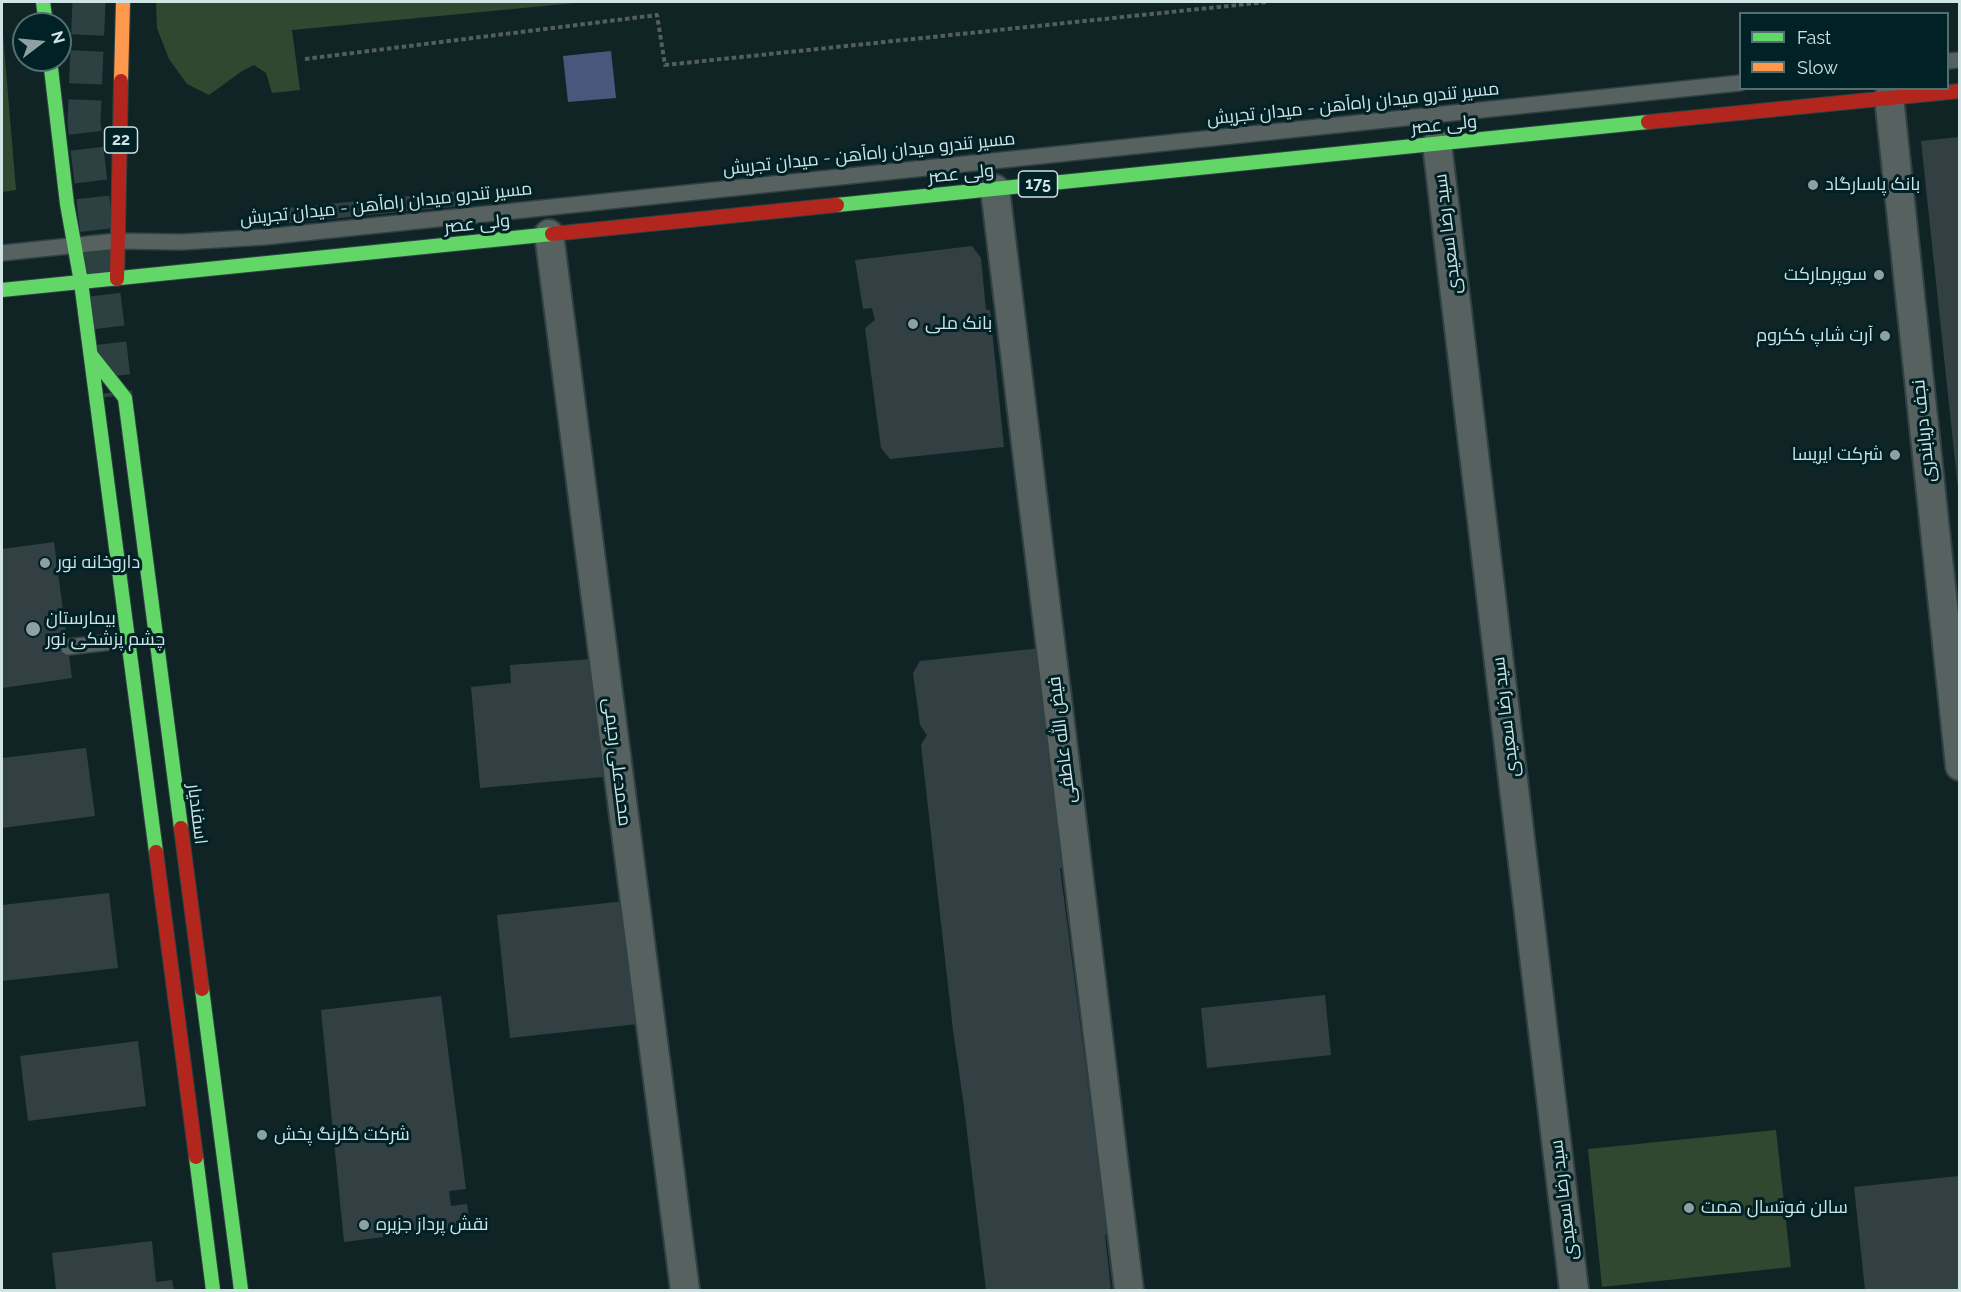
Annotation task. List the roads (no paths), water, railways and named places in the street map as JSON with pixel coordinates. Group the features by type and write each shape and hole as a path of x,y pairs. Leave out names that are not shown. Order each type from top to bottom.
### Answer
{"main road":[{"name":"22","path":"117,279 123,2"},
{"name":"اسفندیار","path":"51,72 67,204 81,282 213,1290"},
{"name":"ولی عصر","path":"2,290 1959,91"},
{"name":"اسفندیار","path":"90,353 124,398 242,1290"}],"street":[{"name":"نجف دریابندری","path":"1889,97 1959,766"},
{"name":"سید رضا سعیدی","path":"1437,144 1575,1290"},
{"name":"فیض الله عاطفی","path":"995,189 1129,1290"},
{"name":"محمدعلی رحیمی","path":"549,234 685,1290"}],"lane":[{"name":"مسیر تندرو میدان راه‌آهن - میدان تجریش","path":"2,253 117,241 182,242 265,237 1739,83"},
{"path":"68,647 128,640"}],"water":[{"path":"611,51 616,98 568,102 563,56"}],"tunnel":[{"path":"89,2 84,123 116,396"}],"place":[{"name":"بانک پاسارگاد","path":"1813,185"},
{"name":"سوپرمارکت","path":"1879,275"},
{"name":"بانک ملی","path":"913,324"},
{"name":"آرت شاپ ککروم","path":"1885,336"},
{"name":"شرکت ایریسا","path":"1895,455"},
{"name":"داروخانه نور","path":"45,563"},
{"name":"بیمارستان چشم پزشکی نور","path":"33,629"},
{"name":"شرکت گلرنگ پخش","path":"262,1135"},
{"name":"سالن فوتسال همت","path":"1689,1208"},
{"name":"نقش پرداز جزیره","path":"364,1225"}]}
